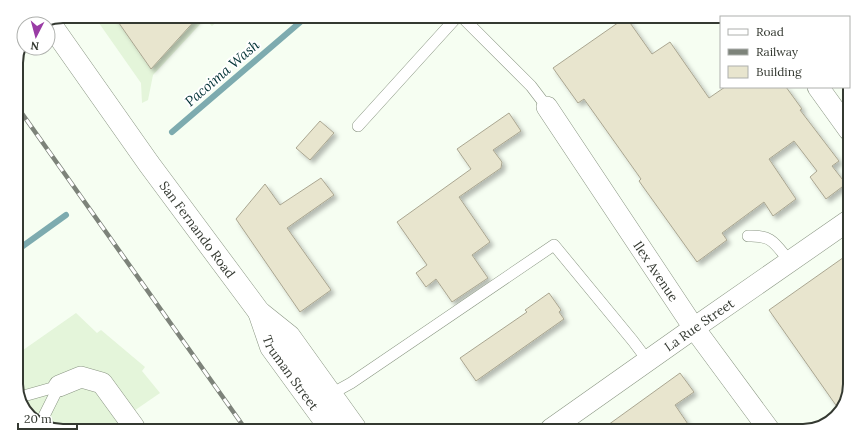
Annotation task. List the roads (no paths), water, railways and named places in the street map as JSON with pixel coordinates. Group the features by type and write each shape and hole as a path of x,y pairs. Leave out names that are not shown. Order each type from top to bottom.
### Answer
{"main road":[{"name":"San Fernando Road","path":"56,32 149,164 259,312 289,336 352,424"},
{"name":"Truman Street","path":"259,312 271,346 327,424"}],"street":[{"path":"819,88 843,122"},
{"name":"Ilex Avenue","path":"547,107 694,328 765,424"},
{"name":"La Rue Street","path":"558,424 843,225"},
{"path":"59,386 81,377 102,383 132,424"}],"lane":[{"path":"358,126 451,23"},
{"path":"468,23 531,86 547,107"},
{"path":"748,236 759,235 769,238 790,262"},
{"path":"331,394 351,383 554,245 648,361"},
{"path":"25,396 59,386"},
{"path":"43,418 59,386"}],"waterway":[{"name":"Pacoima Wash","path":"172,132 299,23"},
{"name":"Pacoima Wash","path":"23,246 66,215"}],"railway":[{"path":"23,115 242,424"}]}
